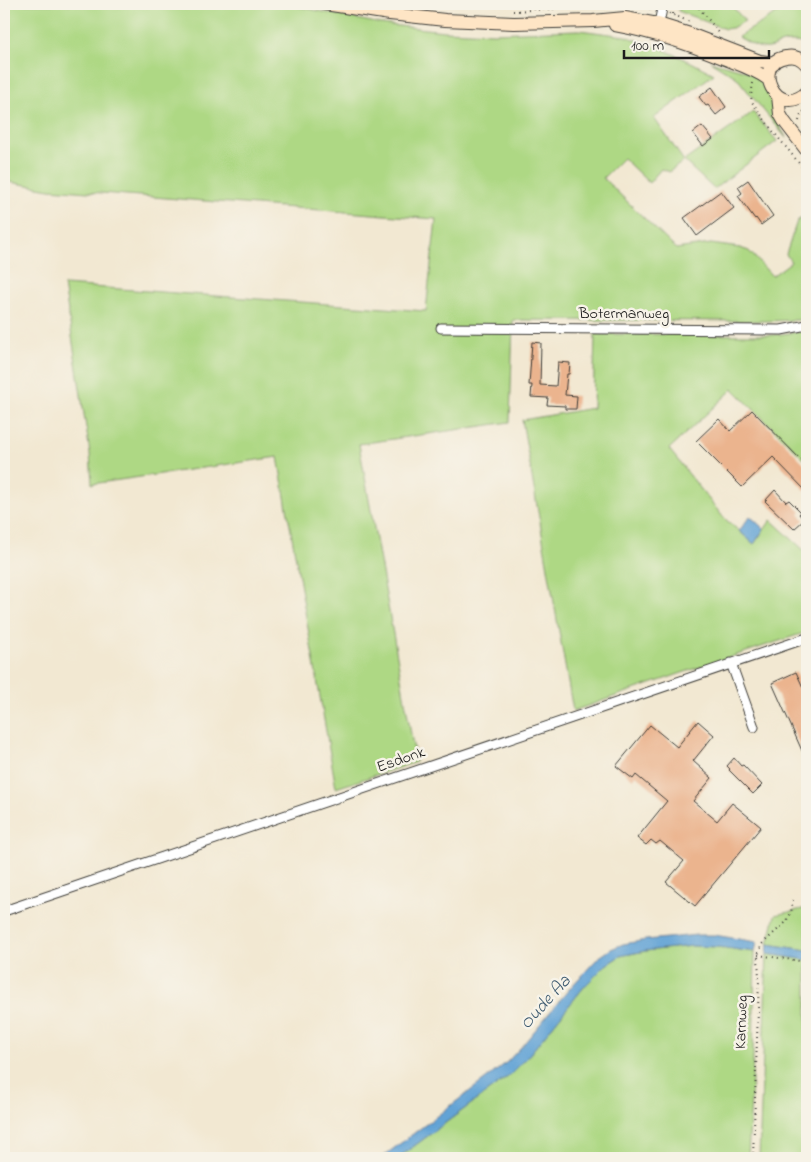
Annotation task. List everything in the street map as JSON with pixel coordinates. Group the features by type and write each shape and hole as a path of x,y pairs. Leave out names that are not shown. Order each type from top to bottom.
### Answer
{"main road":[{"path":"325,4 445,20 514,23 593,21 624,18 657,29 688,44 756,71 768,79"},
{"path":"657,29 690,34 760,60 774,63"},
{"path":"807,65 802,59 792,56 782,57 769,70 768,79 771,89 778,96 785,99 799,98 807,92"},
{"path":"778,96 780,114 784,121 793,125"},
{"path":"792,100 793,125 807,151"}],"street":[{"path":"657,29 662,7"},
{"name":"Botermanweg","path":"441,328 781,330 807,325"},
{"name":"Esdonk","path":"4,911 807,638"},
{"path":"731,663 754,727"}],"path":[{"path":"514,11 616,4"},
{"path":"630,4 662,7 693,23"},
{"path":"673,14 674,4"},
{"path":"696,4 724,37 716,34"},
{"path":"756,71 751,96 752,102 807,173"},
{"path":"793,125 807,109"},
{"path":"793,900 791,913 785,923 762,944 758,955 807,962"},
{"name":"Karnweg","path":"753,1158 758,955"}],"green space":[{"path":"4,4 286,4 381,24 444,31 494,33 579,30 625,36 658,47 714,74 654,118 684,161 669,172 661,169 649,183 623,158 603,178 676,249 711,244 740,248 749,251 772,276 791,262 786,254 797,221 807,214 807,319 766,321 513,320 510,422 359,444 416,762 336,788 278,457 92,484 90,453 64,285 426,311 436,219 50,189 4,181"},
{"path":"680,4 730,4 745,21 732,28 725,29 678,11"},
{"path":"792,4 807,4 807,46 797,42 790,42 761,48 738,37"},
{"path":"710,61 756,75 774,100 780,127 787,139 736,77"},
{"path":"753,112 777,141 714,189 684,161"},
{"path":"807,331 807,462 733,389 669,449 723,517 754,544 771,520 807,553 807,632 573,711 522,420 593,408 595,334 773,335"},
{"path":"807,908 807,950 768,944 775,915"},
{"path":"693,946 755,952 753,1061 748,1158 398,1158 509,1076 525,1060 584,987 606,965 620,956 645,951"},
{"path":"767,954 807,960 807,1158 759,1158"}],"water":[{"path":"750,516 764,529 754,544 739,531"},
{"path":"697,935 714,935 757,942 755,952 693,946 645,951 620,956 606,965 584,987 525,1060 509,1076 398,1158 381,1158 507,1062 598,958 611,949 623,944"},
{"path":"768,944 807,950 807,960 767,954"}],"building":[{"path":"712,87 726,107 716,115 699,97"},
{"path":"702,126 713,139 703,146 693,133"},
{"path":"748,180 773,216 761,225 738,196 742,193 738,187"},
{"path":"721,191 734,208 697,236 684,218"},
{"path":"532,342 541,343 540,385 556,386 558,362 570,363 565,395 577,396 576,409 565,409 565,406 547,405 548,398 531,397 532,385 529,385"},
{"path":"752,410 807,466 807,492 773,457 742,487 696,441 719,419 730,431"},
{"path":"775,490 786,502 789,500 801,512 799,514 804,520 794,529 765,501"},
{"path":"796,672 807,696 807,762 772,683"},
{"path":"698,721 714,735 693,761 712,778 693,801 717,821 732,803 761,827 695,906 666,882 684,861 660,841 656,844 651,840 646,845 637,838 667,801 636,775 633,779 616,766 650,725 677,747"},
{"path":"734,758 762,785 753,794 729,770 727,766"}],"water label":[{"name":"Oude Aa","path":"546,1003"}]}
